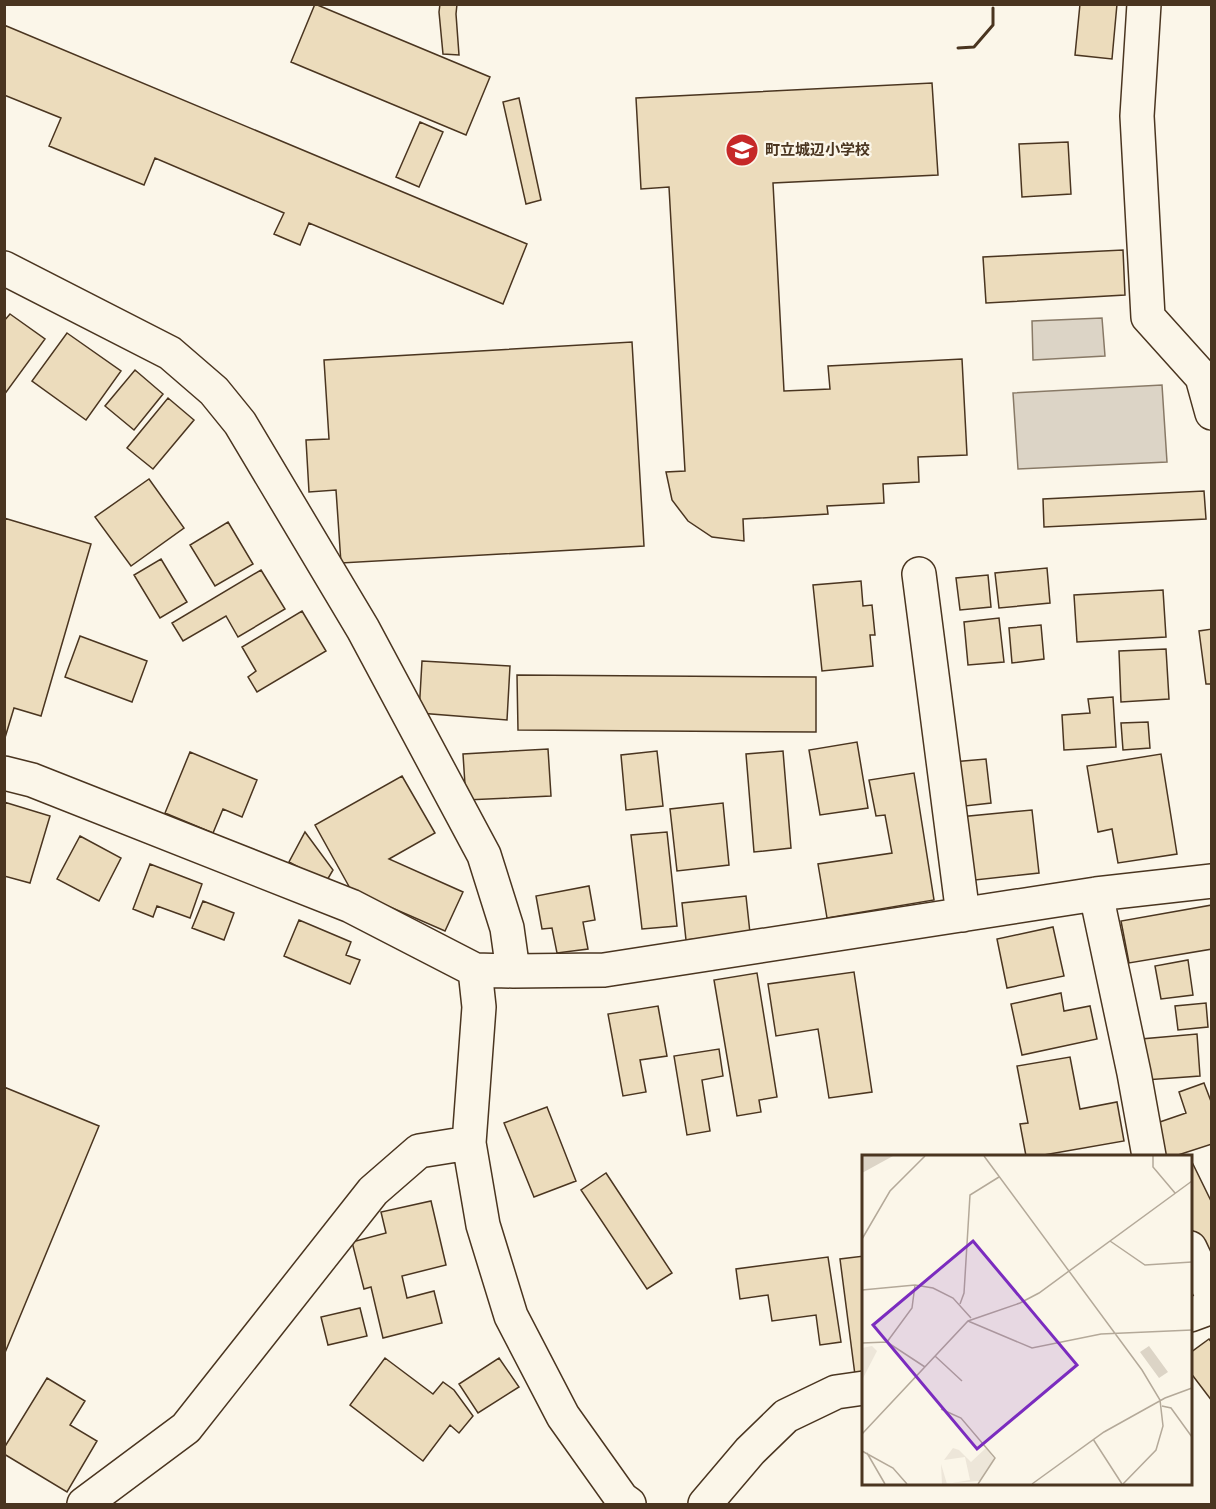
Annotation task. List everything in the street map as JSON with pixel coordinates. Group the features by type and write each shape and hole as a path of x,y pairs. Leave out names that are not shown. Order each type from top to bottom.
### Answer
{"street":[{"path":"1144,4 1137,116 1148,317 1202,377 1212,413"},
{"path":"4,268 170,353 214,391 240,423 363,629 484,855 507,928 513,971"},
{"path":"920,574 963,915"},
{"path":"4,773 32,780 351,906 475,969 604,970 1096,894 1212,881"},
{"path":"1096,894 1149,1155"},
{"path":"475,969 479,1007 469,1143 483,1226 511,1316 563,1416 622,1499 629,1504"},
{"path":"84,1504 186,1428 373,1191 419,1151 469,1143"},
{"path":"1192,1250 1212,1295"},
{"path":"1192,1315 1212,1307"},
{"path":"705,1504 750,1451 786,1416 836,1392 862,1388"}],"shaded area":[{"path":"1102,318 1105,356 1033,360 1032,321"},
{"path":"1162,385 1167,462 1018,469 1013,393"}],"building":[{"path":"315,4 490,77 466,135 291,62"},
{"path":"440,4 457,4 459,55 443,54"},
{"path":"1080,4 1117,4 1112,59 1075,55"},
{"path":"4,25 527,244 503,304 309,223 300,245 274,234 284,213 155,158 144,185 49,146 61,118 4,95"},
{"path":"932,83 938,175 773,183 784,391 830,389 828,366 962,359 967,455 918,457 919,482 883,484 884,503 827,506 828,514 743,519 744,541 712,537 688,521 672,500 666,472 685,471 669,187 641,189 636,98"},
{"path":"519,98 541,200 526,204 503,102"},
{"path":"420,122 443,132 419,187 396,177"},
{"path":"1068,142 1071,194 1022,197 1019,144"},
{"path":"1123,250 1125,295 986,303 983,257"},
{"path":"10,314 45,339 4,395 4,321"},
{"path":"67,333 121,371 86,420 32,381"},
{"path":"632,342 644,546 341,563 336,490 309,492 306,440 329,439 324,360"},
{"path":"135,370 163,394 134,430 105,406"},
{"path":"168,398 194,420 153,469 127,448"},
{"path":"149,479 184,528 131,566 95,517"},
{"path":"1204,491 1206,519 1044,527 1043,499"},
{"path":"4,518 91,544 41,716 14,708 4,741"},
{"path":"228,522 253,564 215,586 190,545"},
{"path":"161,559 187,602 160,618 134,575"},
{"path":"1047,568 1050,603 999,608 995,573"},
{"path":"261,570 285,609 238,637 226,616 183,641 172,623"},
{"path":"988,575 991,607 960,610 956,578"},
{"path":"861,581 863,606 872,605 875,635 870,635 873,666 822,671 813,585"},
{"path":"1163,590 1166,637 1077,642 1074,595"},
{"path":"302,611 326,651 257,692 248,677 256,671 242,647"},
{"path":"999,618 1004,662 968,665 964,622"},
{"path":"1041,625 1044,659 1012,663 1009,628"},
{"path":"1212,629 1212,684 1206,684 1199,631"},
{"path":"80,636 147,661 132,702 65,677"},
{"path":"1166,649 1169,699 1121,702 1119,651"},
{"path":"422,661 510,666 507,720 419,713"},
{"path":"517,675 816,677 816,732 518,730"},
{"path":"1113,697 1116,747 1064,750 1062,715 1090,713 1088,699"},
{"path":"1148,722 1150,748 1123,750 1121,723"},
{"path":"857,742 868,808 820,815 809,750"},
{"path":"548,749 551,796 466,800 463,754"},
{"path":"657,751 663,806 626,810 621,755"},
{"path":"783,751 791,848 754,852 746,754"},
{"path":"190,752 257,780 242,817 223,809 213,833 165,813"},
{"path":"1161,754 1177,854 1118,863 1112,829 1098,832 1087,766"},
{"path":"986,759 991,803 956,807 952,762"},
{"path":"914,773 934,900 827,918 818,864 892,853 885,815 876,816 869,780"},
{"path":"402,776 435,833 389,859 463,892 445,931 351,890 315,825"},
{"path":"4,802 50,816 30,883 4,876"},
{"path":"723,803 729,865 677,871 670,809"},
{"path":"1032,810 1039,873 966,881 959,817"},
{"path":"305,832 333,870 326,882 289,862"},
{"path":"667,832 677,926 642,929 631,835"},
{"path":"80,836 121,858 99,901 57,879"},
{"path":"150,864 202,884 190,918 157,906 153,917 133,909"},
{"path":"589,886 595,920 583,922 588,949 557,953 552,928 542,929 536,896"},
{"path":"746,896 750,933 686,940 682,903"},
{"path":"203,901 234,913 224,940 192,928"},
{"path":"1212,905 1212,949 1129,963 1121,921"},
{"path":"299,920 351,942 346,955 360,960 350,984 284,956"},
{"path":"1053,927 1064,976 1007,988 997,939"},
{"path":"1188,960 1193,995 1161,999 1155,966"},
{"path":"854,972 872,1092 829,1098 818,1029 776,1036 768,984"},
{"path":"757,973 777,1097 759,1100 761,1112 737,1116 714,980"},
{"path":"1061,993 1064,1011 1090,1006 1097,1039 1022,1055 1011,1004"},
{"path":"1206,1003 1208,1027 1178,1030 1175,1006"},
{"path":"658,1006 667,1056 640,1060 646,1092 623,1096 608,1014"},
{"path":"1197,1034 1200,1076 1145,1080 1141,1039"},
{"path":"719,1049 723,1076 702,1080 710,1131 687,1135 674,1056"},
{"path":"1070,1057 1080,1109 1117,1102 1124,1141 1044,1155 1026,1155 1020,1124 1028,1123 1017,1066"},
{"path":"1204,1083 1212,1104 1212,1144 1178,1155 1162,1155 1151,1125 1186,1113 1179,1092"},
{"path":"4,1087 99,1126 4,1355"},
{"path":"547,1107 576,1181 534,1197 504,1123"},
{"path":"1192,1162 1212,1203 1212,1254 1205,1257 1192,1229"},
{"path":"606,1173 672,1273 647,1289 581,1190"},
{"path":"431,1201 446,1265 402,1276 407,1298 434,1291 442,1323 383,1338 371,1287 364,1289 352,1242 386,1233 381,1212"},
{"path":"862,1256 862,1374 855,1375 840,1259"},
{"path":"828,1257 841,1342 820,1345 816,1315 772,1321 768,1295 740,1299 736,1269"},
{"path":"360,1308 367,1336 328,1345 321,1317"},
{"path":"1209,1339 1212,1343 1212,1401 1192,1375 1192,1352"},
{"path":"385,1358 433,1394 443,1382 454,1390 473,1416 459,1433 450,1425 423,1461 350,1405"},
{"path":"499,1358 519,1387 478,1413 459,1384"},
{"path":"47,1378 85,1401 70,1425 97,1441 67,1492 4,1454 4,1448"}],"wall":[{"path":"958,48 974,47 993,25 993,8"}],"place":[{"name":"町立城辺小学校","path":"742,150"}]}
